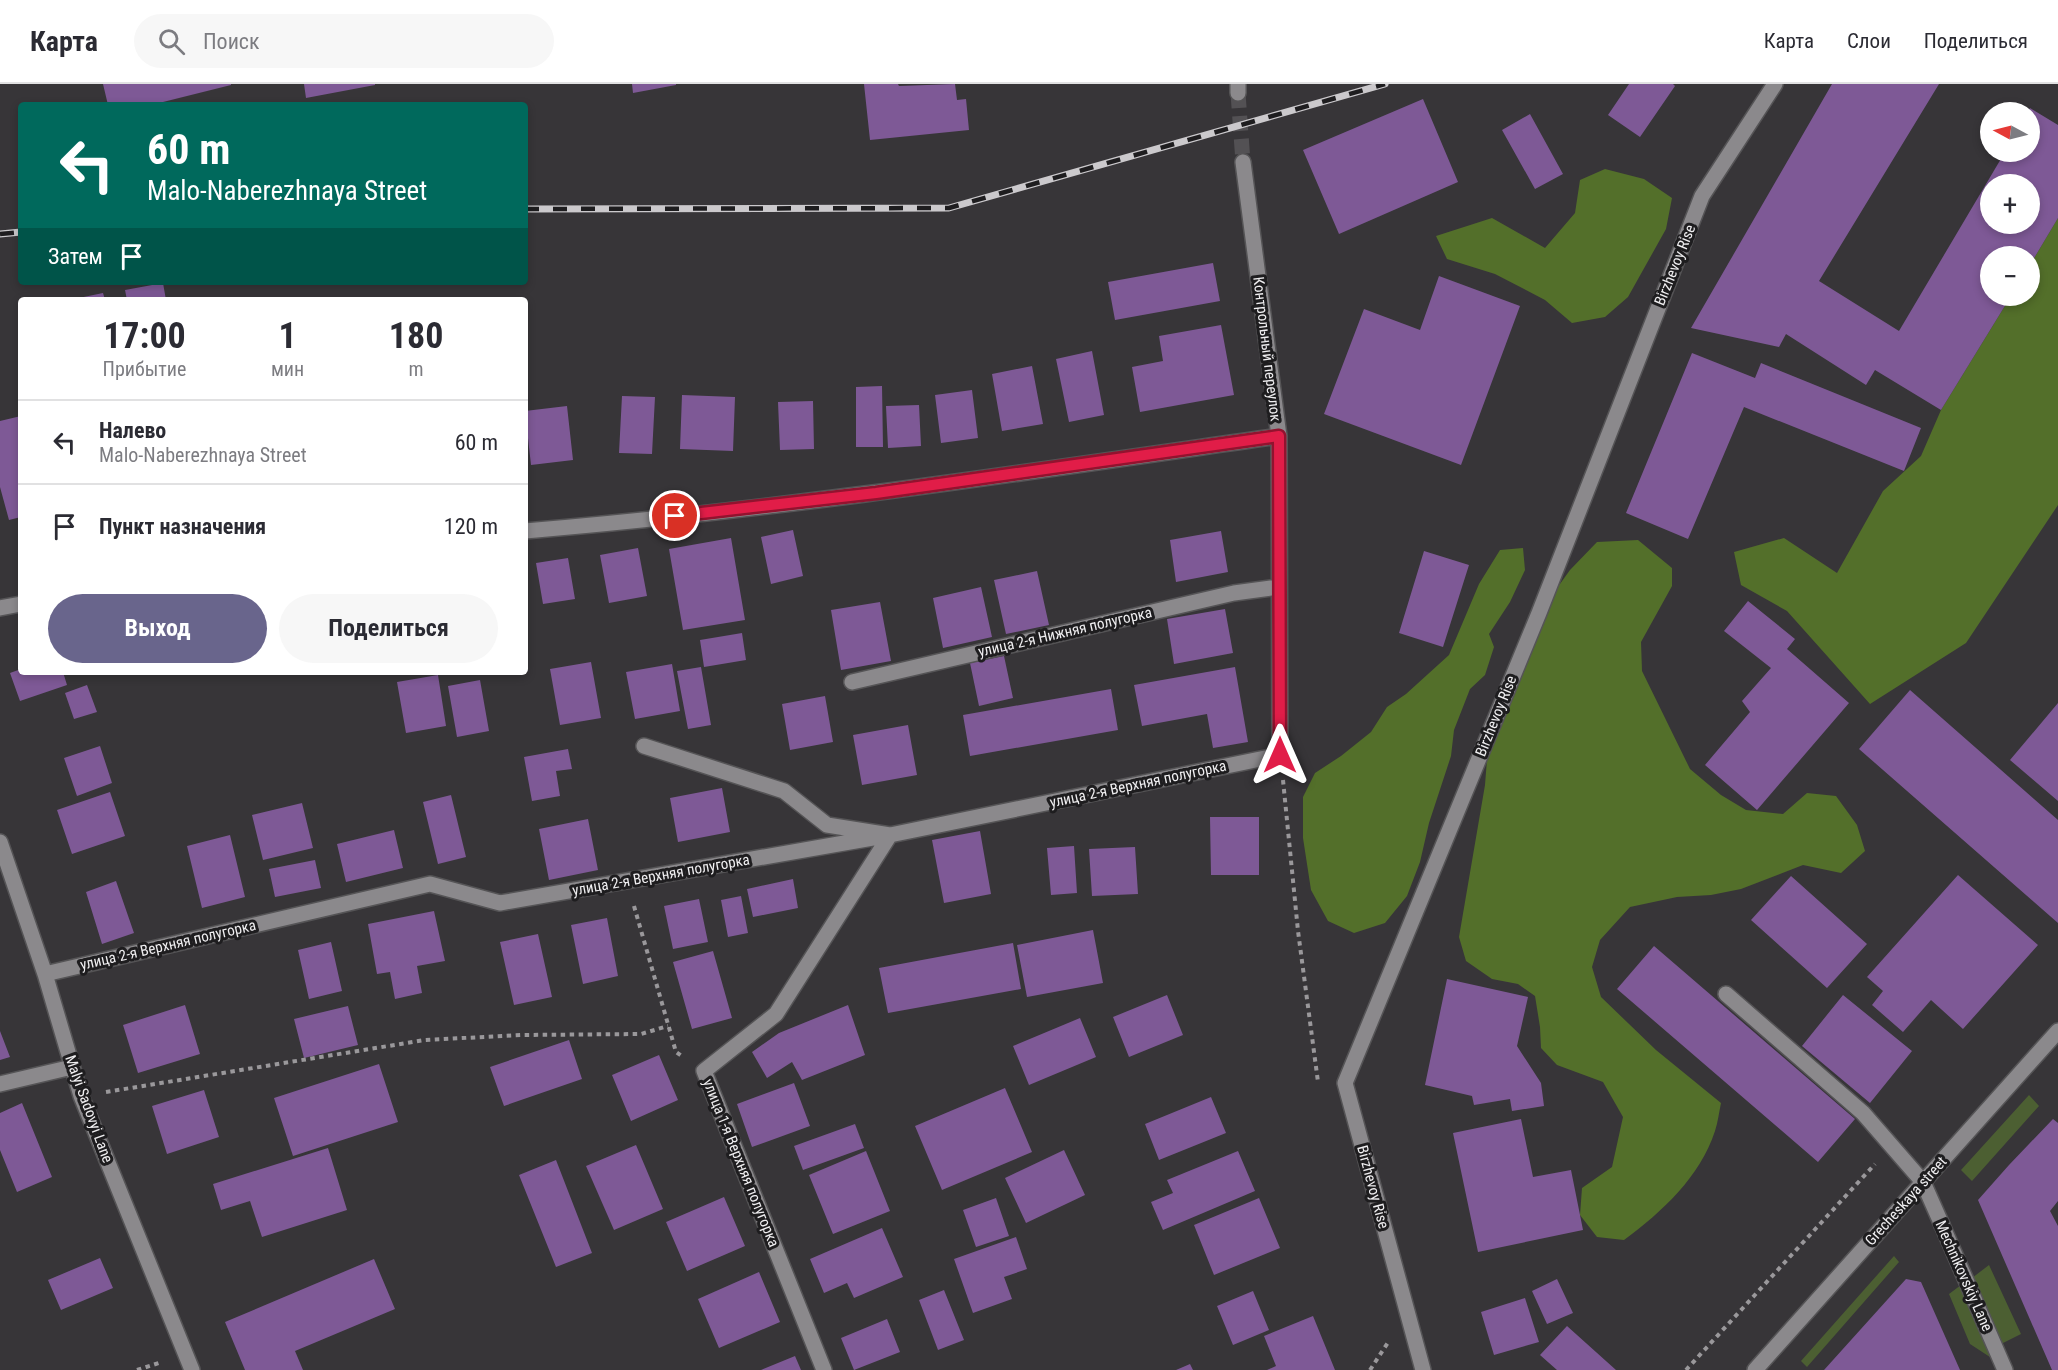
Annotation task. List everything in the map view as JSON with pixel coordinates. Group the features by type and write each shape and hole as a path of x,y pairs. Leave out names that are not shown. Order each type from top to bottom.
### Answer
{"street":[{"name":"Birzhevoy Rise","path":"1423,1370 1346,1083 1542,603 1702,196 1775,84"},
{"name":"Контрольный переулок","path":"1243,162 1279,436 1280,755"},
{"path":"528,531 876,493 1279,436"},
{"name":"улица 2-я Нижняя полугорка","path":"852,682 1234,593 1279,586"},
{"path":"0,608 18,605"},
{"path":"644,746 784,791 827,825 890,835"},
{"name":"улица 2-я Верхняя полугорка","path":"45,974 430,884 500,903 890,835 1280,755"},
{"name":"улица 1-я Верхняя полугорка","path":"824,1370 704,1071 776,1014 890,835"},
{"name":"Malyi Sadovyi Lane","path":"0,842 45,974 81,1096 192,1370"},
{"name":"Mechnikovskiy Lane","path":"1726,994 1863,1113 1923,1182 2005,1370"},
{"name":"Grecheskaya street","path":"1755,1370 2058,1031"},
{"path":"0,1084 72,1067"}],"path":[{"path":"1280,755 1299,931"},
{"path":"626,880 676,1052 704,1071"},
{"path":"81,1096 425,1040 522,1035 641,1034 669,1026"},
{"path":"1686,1370 1892,1146"},
{"path":"1370,1370 1393,1335"}],"green space":[{"path":"1605,169 1644,179 1672,198 1666,229 1628,297 1605,317 1572,323 1545,300 1495,274 1447,259 1436,236 1492,218 1545,248 1575,213 1580,180"},
{"path":"2058,218 2058,505 1966,643 1870,704 1787,611 1741,585 1734,552 1784,538 1837,573 1883,491 1921,456 1941,410 2005,306 2040,306 2040,248"},
{"path":"1638,540 1672,568 1672,586 1641,642 1642,671 1690,769 1721,795 1746,810 1783,814 1807,793 1836,796 1857,825 1865,851 1841,873 1803,865 1741,889 1711,895 1677,897 1630,907 1600,940 1592,967 1601,997 1656,1050 1721,1103 1716,1128 1700,1164 1666,1205 1624,1240 1597,1237 1580,1215 1582,1188 1612,1167 1623,1117 1603,1082 1557,1065 1541,1048 1535,996 1518,984 1492,979 1466,961 1459,937 1485,785 1489,734 1539,613 1570,570 1597,542"},
{"path":"1523,548 1525,570 1510,602 1489,634 1494,647 1485,675 1470,689 1454,730 1451,756 1429,823 1420,862 1407,896 1385,923 1354,933 1328,921 1311,890 1303,838 1303,797 1315,773 1371,732 1387,707 1406,694 1449,655 1479,584 1500,550"},
{"path":"2029,1095 2039,1106 1972,1181 1961,1170"},
{"path":"1894,1256 1899,1262 1807,1367 1801,1361"},
{"path":"1989,1265 2021,1334 2001,1344 1972,1278"},
{"path":"1961,1285 1993,1359 1970,1344 1949,1294"}],"building":[{"path":"103,84 231,84 163,102 107,102"},
{"path":"304,84 375,84 375,85 306,98"},
{"path":"632,84 676,84 676,85 633,93"},
{"path":"864,84 898,84 899,86 955,84 957,100 966,99 969,130 870,140"},
{"path":"1629,84 1673,84 1675,86 1640,137 1608,115"},
{"path":"1832,84 1939,84 1819,281 1899,331 1980,194 1980,234 2040,234 2040,174 1992,174 1999,162 2040,162 2040,114 2058,125 2058,218 2040,248 2040,246 1980,246 1980,306 2005,306 1941,410 1875,370 1866,385 1786,334 1779,347 1691,328"},
{"path":"1423,99 1458,182 1339,234 1303,150"},
{"path":"1530,114 1563,174 1535,189 1502,130"},
{"path":"1213,263 1220,301 1115,320 1108,282"},
{"path":"1439,276 1520,306 1461,465 1324,414 1364,309 1420,330"},
{"path":"163,285 165,297 126,297 125,290"},
{"path":"103,293 104,297 84,297"},
{"path":"1221,325 1234,395 1140,412 1132,367 1163,361 1159,336"},
{"path":"1092,351 1104,415 1069,422 1056,359"},
{"path":"1692,353 1755,378 1761,363 1921,428 1904,471 1744,407 1688,539 1626,513"},
{"path":"1032,366 1043,424 1002,431 992,374"},
{"path":"882,386 883,447 856,447 856,387"},
{"path":"972,390 978,438 941,443 935,395"},
{"path":"682,395 735,397 733,451 680,449"},
{"path":"622,396 655,397 652,454 619,453"},
{"path":"813,401 814,449 780,450 778,402"},
{"path":"919,405 921,446 888,448 886,406"},
{"path":"567,406 573,460 531,465 528,411"},
{"path":"18,417 18,518 9,520 0,487 0,421"},
{"path":"793,530 803,576 771,584 761,537"},
{"path":"1221,531 1228,572 1176,582 1170,540"},
{"path":"731,538 745,620 683,630 669,549"},
{"path":"638,548 647,596 609,603 600,555"},
{"path":"1424,551 1469,565 1443,647 1399,633"},
{"path":"568,558 575,599 543,604 536,563"},
{"path":"1037,571 1049,625 1006,634 994,580"},
{"path":"981,587 992,637 943,648 933,598"},
{"path":"1748,601 1795,639 1787,649 1849,703 1757,810 1705,765 1750,712 1742,701 1771,668 1724,631"},
{"path":"880,602 891,661 841,670 831,610"},
{"path":"1225,609 1233,653 1174,664 1167,619"},
{"path":"742,633 746,660 704,667 700,640"},
{"path":"1004,656 1013,698 979,706 970,663"},
{"path":"591,662 601,718 560,725 550,669"},
{"path":"672,664 680,711 635,719 626,672"},
{"path":"701,667 711,725 688,729 677,671"},
{"path":"1235,667 1248,742 1213,748 1207,714 1142,726 1134,685"},
{"path":"18,670 18,675 64,675 67,685 20,701 10,673"},
{"path":"438,675 446,726 406,733 397,682"},
{"path":"480,680 489,731 457,737 448,686"},
{"path":"87,685 97,712 74,719 65,693"},
{"path":"1111,689 1118,730 970,756 963,715"},
{"path":"1910,690 2058,820 2058,923 1859,749"},
{"path":"825,696 833,742 790,750 782,704"},
{"path":"2058,703 2058,801 2010,760"},
{"path":"908,725 917,775 862,785 853,735"},
{"path":"100,746 112,783 77,796 64,758"},
{"path":"568,749 572,769 556,771 560,796 532,801 524,757"},
{"path":"722,788 730,832 678,842 670,798"},
{"path":"110,792 125,836 72,854 57,810"},
{"path":"451,795 466,857 438,864 423,802"},
{"path":"302,803 313,848 263,860 252,815"},
{"path":"1210,817 1259,817 1259,875 1211,875"},
{"path":"588,819 598,870 549,880 539,829"},
{"path":"394,830 403,868 346,882 337,844"},
{"path":"980,831 991,894 944,903 932,840"},
{"path":"230,835 245,897 202,908 187,846"},
{"path":"1074,846 1077,893 1051,895 1047,848"},
{"path":"1135,847 1138,894 1092,896 1089,849"},
{"path":"315,860 321,888 275,897 269,869"},
{"path":"1958,875 2038,945 1963,1029 1931,1000 1903,1032 1872,1005 1883,991 1867,977"},
{"path":"1791,876 1867,944 1827,988 1751,920"},
{"path":"793,879 798,908 753,917 747,889"},
{"path":"116,881 134,933 102,944 86,892"},
{"path":"741,896 748,933 728,937 721,900"},
{"path":"699,899 708,942 673,949 664,906"},
{"path":"434,911 445,961 417,966 422,993 395,999 390,972 377,974 368,924"},
{"path":"607,918 618,976 583,984 571,925"},
{"path":"1093,930 1103,983 1027,997 1017,945"},
{"path":"538,934 552,997 514,1005 500,942"},
{"path":"331,942 342,991 309,999 298,950"},
{"path":"1013,943 1021,989 888,1013 879,968"},
{"path":"1654,946 1855,1119 1818,1162 1617,989"},
{"path":"713,951 732,1018 692,1029 673,962"},
{"path":"1447,979 1528,997 1517,1046 1541,1083 1544,1106 1512,1111 1510,1099 1474,1105 1472,1096 1425,1085"},
{"path":"1167,995 1183,1035 1129,1057 1113,1017"},
{"path":"1843,995 1912,1051 1870,1103 1802,1046"},
{"path":"185,1005 200,1054 138,1073 123,1025"},
{"path":"848,1005 865,1055 802,1080 792,1062 767,1078 752,1052 779,1033"},
{"path":"348,1006 358,1045 304,1058 294,1019"},
{"path":"1080,1018 1096,1057 1029,1085 1013,1046"},
{"path":"0,1031 10,1057 0,1060"},
{"path":"569,1040 582,1079 504,1106 490,1067"},
{"path":"659,1055 678,1100 631,1121 612,1075"},
{"path":"379,1064 398,1122 293,1156 274,1098"},
{"path":"794,1083 810,1126 752,1147 737,1104"},
{"path":"1005,1088 1032,1152 942,1190 915,1126"},
{"path":"204,1090 219,1137 167,1154 152,1106"},
{"path":"1211,1097 1226,1133 1159,1160 1145,1124"},
{"path":"22,1103 52,1177 17,1192 0,1150 0,1113"},
{"path":"1521,1119 1533,1177 1571,1170 1583,1230 1478,1252 1453,1133"},
{"path":"2053,1119 2058,1123 2058,1201 2050,1211 2058,1226 2058,1370 2052,1370 1978,1200"},
{"path":"855,1124 864,1148 803,1170 794,1146"},
{"path":"636,1145 663,1209 614,1230 586,1166"},
{"path":"328,1148 347,1210 262,1237 250,1201 221,1210 213,1184"},
{"path":"1064,1150 1085,1195 1026,1223 1005,1178"},
{"path":"866,1151 890,1211 833,1234 809,1175"},
{"path":"1238,1151 1255,1191 1163,1230 1151,1202 1173,1193 1167,1180"},
{"path":"556,1160 592,1253 556,1267 519,1175"},
{"path":"724,1197 745,1246 687,1271 666,1222"},
{"path":"996,1198 1009,1236 976,1247 963,1210"},
{"path":"1259,1198 1280,1248 1214,1275 1194,1225"},
{"path":"882,1228 903,1277 854,1298 847,1283 824,1293 810,1259"},
{"path":"1016,1237 1027,1269 1004,1277 1012,1299 973,1313 954,1259"},
{"path":"100,1258 113,1288 61,1310 48,1280"},
{"path":"374,1259 395,1309 295,1351 303,1370 245,1370 225,1322"},
{"path":"759,1272 780,1322 719,1348 698,1299"},
{"path":"1557,1279 1573,1313 1547,1324 1532,1291"},
{"path":"1906,1279 1921,1282 1960,1370 1824,1370"},
{"path":"944,1290 964,1340 938,1350 919,1300"},
{"path":"1253,1291 1269,1330 1233,1345 1217,1306"},
{"path":"1525,1298 1539,1342 1494,1355 1481,1312"},
{"path":"1313,1316 1335,1370 1267,1370 1276,1366 1264,1336"},
{"path":"887,1319 900,1352 854,1370 841,1338"},
{"path":"1567,1326 1616,1370 1557,1370 1540,1355"},
{"path":"795,1356 801,1370 761,1370"},
{"path":"1190,1364 1193,1370 1176,1370"}],"tunnel":[{"path":"1238,93 1243,162"}],"railway":[{"path":"528,209 949,208 1385,84"},
{"path":"0,234 18,232"}],"route":[{"path":"675,516 876,493 1279,436 1280,755"}]}
